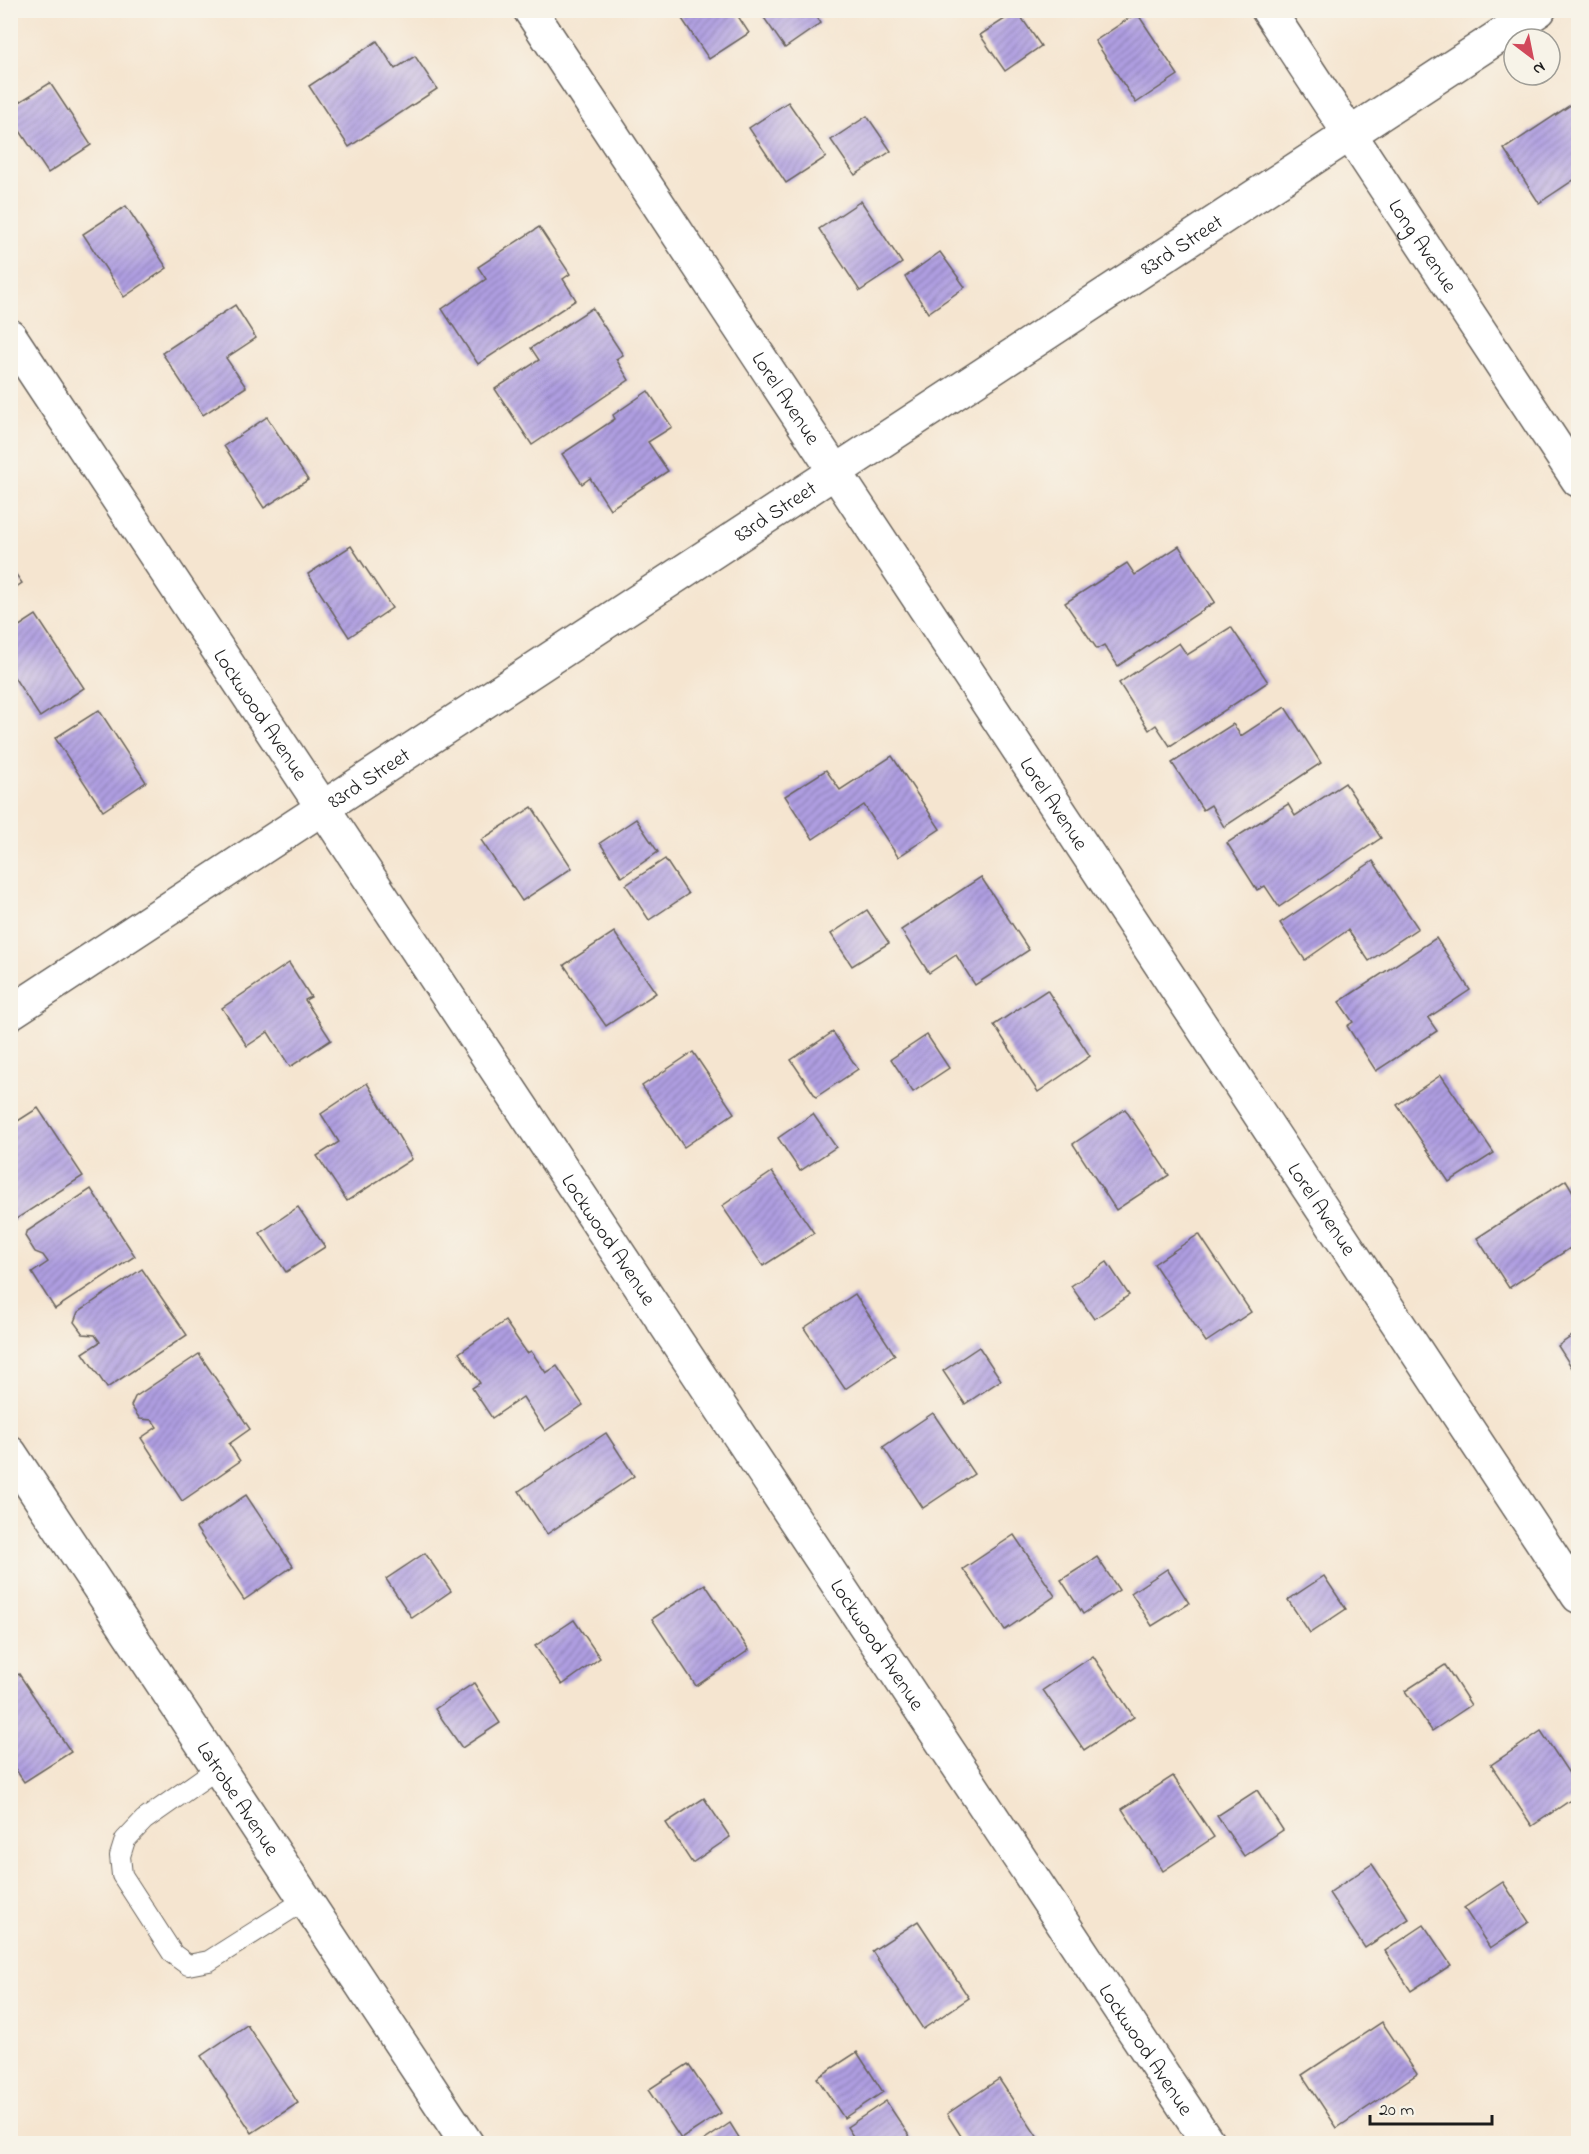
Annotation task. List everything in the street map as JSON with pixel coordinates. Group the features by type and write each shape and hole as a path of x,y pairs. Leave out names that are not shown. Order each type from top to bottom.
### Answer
{"street":[{"name":"Lorel Avenue","path":"530,10 1578,1596"},
{"name":"Long Avenue","path":"1268,10 1578,480"},
{"name":"83rd Street","path":"10,1013 1539,10"},
{"name":"Lockwood Avenue","path":"10,336 1209,2144"},
{"name":"Latrobe Avenue","path":"10,1453 468,2144"}],"lane":[{"path":"218,1768 144,1820 125,1840 120,1856 122,1875 173,1954 188,1965 209,1961 305,1900"}],"building":[{"path":"676,10 734,10 749,33 709,59"},
{"path":"763,10 812,10 821,23 785,48 760,12"},
{"path":"1017,11 1041,46 1005,71 980,35"},
{"path":"1137,13 1178,75 1136,103 1095,41"},
{"path":"377,41 395,69 415,56 437,89 349,147 309,86"},
{"path":"50,83 91,145 48,173 10,116 10,108"},
{"path":"1578,100 1578,177 1539,203 1504,149"},
{"path":"788,102 826,157 786,183 749,128"},
{"path":"867,116 891,151 855,175 831,140"},
{"path":"861,201 902,263 860,291 819,229"},
{"path":"126,206 167,268 124,297 83,234"},
{"path":"539,227 570,274 563,279 576,300 478,364 442,309 486,279 478,267"},
{"path":"940,252 965,287 928,313 905,277"},
{"path":"235,305 256,338 226,358 246,387 203,415 162,353"},
{"path":"592,308 623,355 616,359 629,380 532,445 495,389 539,360 531,348"},
{"path":"648,391 672,427 648,442 668,471 610,509 590,478 582,484 562,454 615,419 613,415"},
{"path":"267,417 308,480 264,508 224,446"},
{"path":"351,546 392,608 349,637 308,574"},
{"path":"1179,546 1215,602 1118,666 1104,645 1097,649 1065,603 1127,563 1135,575"},
{"path":"10,566 22,583 10,591"},
{"path":"36,615 84,688 40,717 10,671 10,632"},
{"path":"1231,627 1268,682 1170,746 1156,725 1149,730 1119,683 1179,643 1187,655"},
{"path":"1285,707 1321,763 1224,827 1211,805 1203,810 1172,763 1233,724 1241,736"},
{"path":"99,710 146,782 103,811 55,738"},
{"path":"892,756 940,829 898,857 864,805 813,839 785,796 826,770 840,790"},
{"path":"1345,783 1381,838 1279,907 1265,886 1257,890 1227,843 1288,804 1295,816"},
{"path":"532,807 572,868 522,901 481,840"},
{"path":"636,819 658,852 622,877 600,843"},
{"path":"665,859 688,894 649,920 626,885"},
{"path":"1373,861 1418,928 1369,961 1348,930 1305,960 1280,923"},
{"path":"981,877 1029,950 975,985 956,955 929,973 901,930"},
{"path":"867,910 889,943 852,966 831,934"},
{"path":"614,932 656,993 606,1026 564,965"},
{"path":"1436,938 1470,990 1428,1018 1437,1031 1376,1071 1347,1026 1353,1022 1339,1002"},
{"path":"289,963 311,997 305,1000 331,1040 290,1067 268,1032 247,1046 222,1008"},
{"path":"1047,990 1090,1056 1038,1092 994,1025"},
{"path":"833,1032 858,1069 816,1097 791,1060"},
{"path":"927,1035 949,1068 913,1092 891,1059"},
{"path":"693,1052 734,1113 684,1147 642,1086"},
{"path":"1441,1075 1494,1153 1449,1182 1397,1105"},
{"path":"367,1083 412,1159 347,1201 317,1156 339,1142 321,1114"},
{"path":"38,1108 83,1176 10,1223 10,1126"},
{"path":"1125,1109 1169,1175 1116,1210 1073,1144"},
{"path":"813,1114 836,1147 800,1171 778,1138"},
{"path":"772,1172 814,1233 763,1266 722,1206"},
{"path":"1566,1180 1578,1200 1578,1243 1509,1288 1477,1238"},
{"path":"91,1189 135,1256 55,1309 32,1273 48,1262 43,1255 35,1252 25,1236 26,1232"},
{"path":"298,1207 325,1247 286,1272 260,1233"},
{"path":"1199,1234 1251,1312 1206,1342 1154,1264"},
{"path":"1107,1262 1129,1295 1094,1319 1071,1286"},
{"path":"142,1269 187,1335 107,1388 83,1353 100,1342 95,1335 83,1334 74,1322 78,1312"},
{"path":"855,1294 895,1355 845,1389 804,1328"},
{"path":"505,1321 527,1353 531,1351 546,1373 557,1366 583,1405 545,1431 523,1397 492,1418 472,1388 480,1383 459,1353"},
{"path":"1578,1332 1578,1377 1558,1346"},
{"path":"979,1347 1001,1380 965,1404 943,1371"},
{"path":"199,1354 250,1429 229,1444 240,1461 182,1501 141,1438 157,1427 152,1420 140,1419 131,1406 135,1397"},
{"path":"933,1413 974,1474 923,1508 883,1447"},
{"path":"606,1433 634,1476 547,1534 519,1491"},
{"path":"246,1495 293,1566 244,1600 196,1528"},
{"path":"1014,1535 1055,1596 1005,1630 963,1569"},
{"path":"425,1553 451,1591 412,1618 386,1579"},
{"path":"1097,1557 1119,1590 1083,1614 1061,1580"},
{"path":"1167,1569 1189,1603 1152,1626 1131,1593"},
{"path":"1324,1576 1346,1609 1310,1633 1288,1600"},
{"path":"705,1584 749,1650 696,1686 652,1619"},
{"path":"574,1620 600,1658 562,1685 535,1646"},
{"path":"1093,1656 1134,1717 1084,1750 1043,1690"},
{"path":"1445,1665 1471,1705 1432,1731 1405,1691"},
{"path":"19,1674 71,1752 24,1782 10,1761 10,1680"},
{"path":"474,1683 500,1723 462,1748 435,1709"},
{"path":"1541,1731 1578,1787 1578,1795 1532,1826 1491,1765"},
{"path":"1173,1776 1214,1837 1163,1871 1122,1809"},
{"path":"1257,1790 1283,1830 1244,1856 1217,1816"},
{"path":"704,1798 730,1837 692,1863 666,1823"},
{"path":"1372,1864 1409,1919 1365,1948 1329,1893"},
{"path":"1503,1882 1529,1922 1490,1948 1464,1908"},
{"path":"918,1921 969,1998 923,2029 872,1951"},
{"path":"1424,1925 1451,1965 1411,1991 1385,1951"},
{"path":"1382,2022 1417,2074 1337,2128 1302,2075"},
{"path":"247,2025 298,2103 252,2133 201,2056"},
{"path":"857,2052 883,2092 844,2118 817,2078"},
{"path":"688,2064 721,2113 681,2139 648,2090"},
{"path":"999,2079 1042,2144 966,2144 947,2114"},
{"path":"886,2101 912,2140 907,2144 858,2144 847,2127"},
{"path":"730,2123 743,2144 699,2144"}]}
